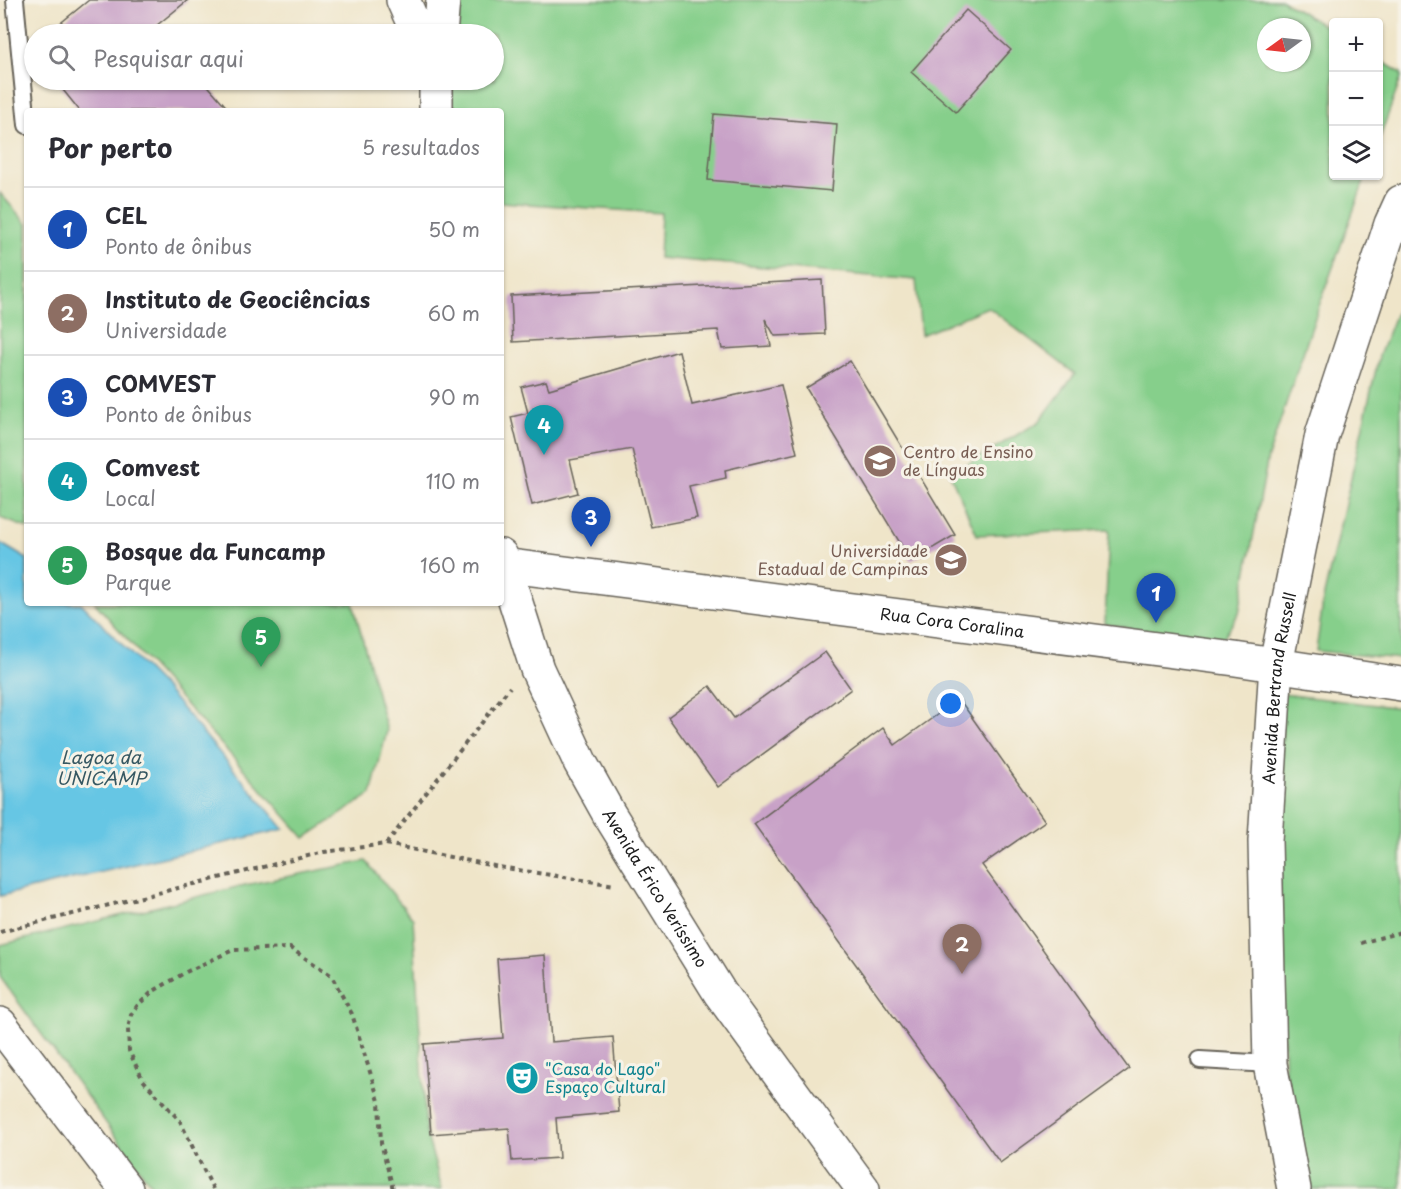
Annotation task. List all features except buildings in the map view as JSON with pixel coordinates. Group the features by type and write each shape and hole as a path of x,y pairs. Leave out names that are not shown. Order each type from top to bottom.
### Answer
{"street":[{"path":"403,0 414,24"},
{"path":"441,24 443,0"},
{"name":"Avenida Bertrand Russell","path":"1294,1189 1270,1064 1265,841 1276,664 1322,435 1391,225 1401,202"},
{"name":"Rua Cora Coralina","path":"504,561 1276,664 1401,684"},
{"name":"Avenida Érico Veríssimo","path":"504,567 537,669 580,762 609,814 720,993 863,1189"},
{"path":"0,1024 126,1189"}],"lane":[{"path":"15,0 25,108"},
{"path":"1200,1059 1270,1064"}],"path":[{"path":"386,844 511,685"},
{"path":"0,932 324,852 386,844 499,867 582,878 657,892"},
{"path":"1361,943 1401,932"},
{"path":"213,1189 180,1121 143,1080 129,1051 128,1029 131,1015 152,992 186,972 233,950 290,948 331,975 352,1014 379,1101 381,1143 393,1189"}],"green space":[{"path":"461,0 1282,0 1329,29 1329,180 1365,180 1268,457 1239,613 1220,643 1105,624 1109,530 977,535 950,474 1039,422 1075,374 988,307 921,335 916,280 659,258 661,213 504,202 504,108 452,108 452,90 504,90 504,24 458,24"},
{"path":"1383,62 1401,73 1383,129"},
{"path":"0,193 24,221 24,527 0,518"},
{"path":"1401,300 1401,659 1316,651 1324,595 1379,356"},
{"path":"98,606 354,606 387,731 371,794 305,838"},
{"path":"1274,693 1401,708 1401,1189 1294,1189 1287,1155"},
{"path":"366,861 413,919 426,1132 442,1189 154,1189 0,977 0,945 245,885"}],"water":[{"name":"Lagoa da UNICAMP","path":"0,543 24,557 24,606 84,606 165,688 284,829 0,896"}],"place":[{"name":"Comvest","path":"544,455"},
{"name":"Centro de Ensino de Línguas","path":"880,461"},
{"name":"COMVEST","path":"591,547"},
{"name":"Universidade Estadual de Campinas","path":"951,560"},
{"name":"CEL","path":"1156,623"},
{"name":"Bosque da Funcamp","path":"261,667"},
{"name":"Instituto de Geociências","path":"962,974"},
{"name":"\"Casa do Lago\" Espaço Cultural","path":"522,1078"}]}
